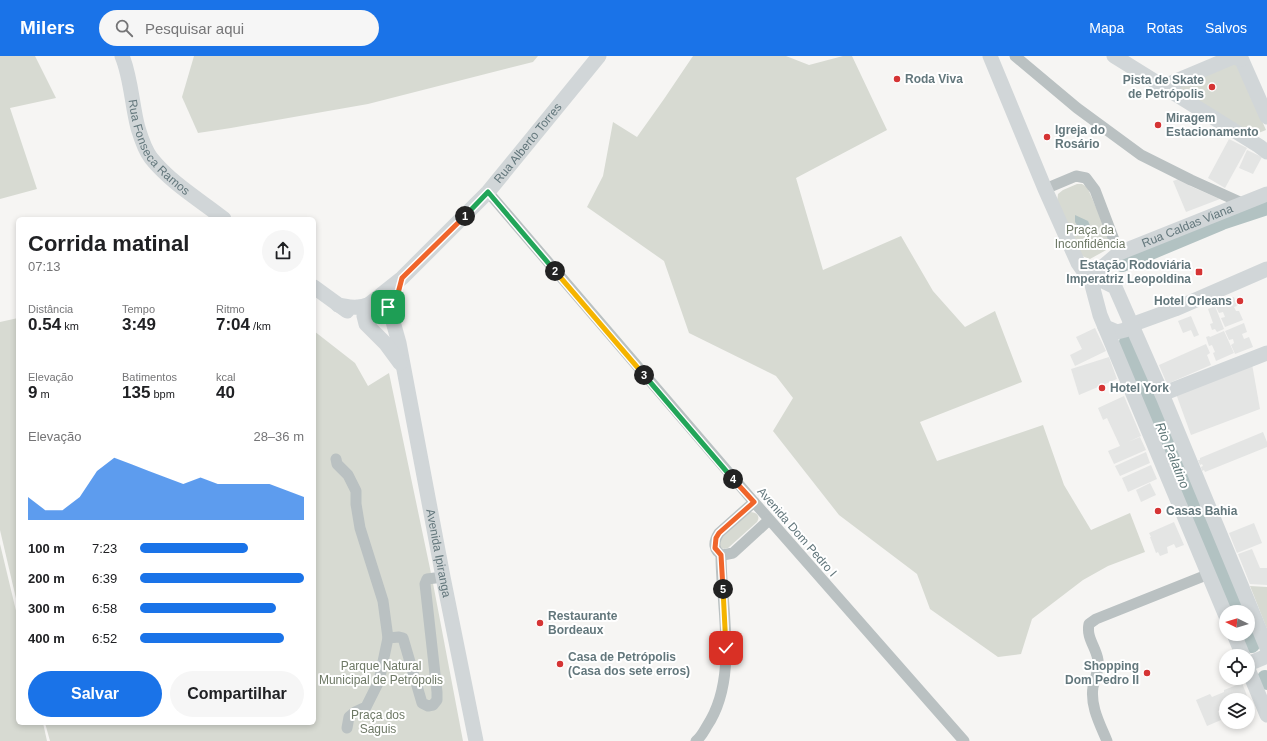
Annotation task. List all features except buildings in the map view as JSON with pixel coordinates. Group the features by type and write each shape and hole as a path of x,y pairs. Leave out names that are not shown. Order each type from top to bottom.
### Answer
{"main road":[{"name":"Rua Fonseca Ramos","path":"122,56 138,127 143,144 150,157 178,184 221,217"},
{"name":"Rua Alberto Torres","path":"368,305 402,278 488,192 599,56"},
{"path":"990,56 1045,189 1078,263 1085,273 1094,279 1101,280 1115,287 1162,394 1267,648"},
{"path":"1114,56 1162,87 1264,148"},
{"path":"1162,87 1237,57 1267,117"},
{"name":"Rua Caldas Viana","path":"1094,279 1099,270 1119,253 1267,193"},
{"path":"1113,344 1116,339 1174,309 1267,270"},
{"path":"316,288 369,327 376,330 381,330 391,321 402,278"},
{"path":"1094,279 1092,285 1095,299 1105,327 1222,605"},
{"path":"338,305 358,308 377,302 385,304 392,316"},
{"path":"368,305 364,316 366,324 369,327"},
{"name":"Avenida Ipiranga","path":"392,316 476,741"},
{"name":"Avenida Ipiranga","path":"369,327 389,348 402,366"},
{"path":"1105,327 1117,332 1133,330"},
{"path":"1162,394 1267,353"},
{"path":"1255,661 1267,656"},
{"path":"1255,685 1267,715"}],"street":[{"path":"1015,56 1077,108 1141,155 1242,203"},
{"path":"1045,189 1076,176 1086,178 1095,190 1119,253"},
{"name":"Avenida Dom Pedro I","path":"488,192 769,520 964,741"},
{"path":"336,459 337,464 348,475 356,491 356,504 360,528 383,601 388,638 379,682 366,707 349,717 347,728"},
{"path":"696,741 712,719 719,702 724,679 726,648 721,555 715,548 716,538 719,533 754,502"},
{"path":"721,555 733,553 769,520"},
{"path":"1108,741 1095,711 1092,697 1098,666 1098,658 1088,634 1089,624 1096,619 1209,574"},
{"path":"388,638 403,638 422,703 428,706 433,705 437,700 437,692 425,584 427,579 443,577"}],"shaded area":[{"path":"1229,139 1247,148 1225,188 1208,178"},
{"path":"1247,150 1262,157 1253,174 1239,168"},
{"path":"1181,178 1188,182 1190,186 1220,199 1186,212 1173,181"},
{"path":"1075,215 1088,221 1091,228 1081,231 1075,222"},
{"path":"1234,297 1237,306 1234,307 1236,311 1239,311 1243,320 1225,327 1221,318 1225,317 1223,312 1219,313 1215,305"},
{"path":"1215,306 1224,329 1217,332 1215,329 1212,330 1210,324 1213,323 1208,309"},
{"path":"1191,316 1199,335 1194,337 1191,330 1183,333 1178,321"},
{"path":"1244,323 1247,332 1242,334 1244,339 1249,337 1253,347 1235,354 1231,345 1234,343 1233,339 1229,340 1225,331"},
{"path":"1095,328 1106,351 1075,366 1070,355 1082,349 1076,337"},
{"path":"1224,331 1234,353 1216,361 1213,353 1215,352 1212,345 1209,346 1206,337 1210,337"},
{"path":"1206,344 1210,353 1207,355 1211,365 1167,384 1159,365"},
{"path":"1109,357 1117,379 1079,395 1071,369"},
{"path":"1252,364 1260,409 1191,435 1175,391"},
{"path":"1124,396 1141,436 1128,442 1140,437 1146,450 1114,464 1108,451 1120,446 1107,418 1103,420 1098,408"},
{"path":"1263,432 1267,442 1267,447 1205,472 1204,470 1202,471 1201,467 1203,466 1202,464 1200,465 1198,460 1200,460 1200,458"},
{"path":"1146,452 1150,463 1120,476 1115,466"},
{"path":"1151,465 1157,479 1128,492 1122,478"},
{"path":"1150,483 1156,495 1141,502 1136,490"},
{"path":"1174,522 1184,545 1176,548 1174,544 1167,547 1168,553 1160,556 1158,552 1156,553 1149,533"},
{"path":"1254,523 1262,543 1237,553 1229,533"},
{"path":"1252,549 1260,568 1267,568 1267,585 1250,584 1238,554"},
{"path":"1237,685 1243,685 1246,693 1222,693 1224,692 1224,690"},
{"path":"1210,694 1212,697 1219,694 1219,721 1207,726 1196,700"}],"green space":[{"path":"0,56 35,56 56,98 10,108 37,189 0,199"},
{"path":"194,56 538,56 533,62 368,104 198,133 182,97"},
{"path":"693,56 786,56 809,65 843,56 852,56 887,130 796,178 823,270 901,236 933,291 965,327 995,311 1022,382 920,422 937,461 1043,425 1064,485 1091,530 1130,513 1145,552 1108,566 1083,580 1032,619 1021,654 998,657 930,609 917,574 839,515 773,431 793,398 776,376 689,333 664,261 587,207 603,176 613,122 637,137"},
{"path":"1235,60 1266,130 1251,136 1170,87"},
{"name":"Praça da Inconfidência","path":"1077,184 1082,184 1087,187 1112,243 1108,249 1090,259 1082,256 1057,202 1058,194 1063,190"},
{"path":"16,318 16,598 0,530 0,322"},
{"name":"Parque Natural Municipal de Petrópolis","path":"316,333 355,363 368,386 389,373 432,578 463,741 50,741 46,725 316,725"},
{"path":"750,512 758,516 757,522 728,548 724,549 720,547 720,539"},
{"path":"0,544 16,611 16,725 43,725 47,741 0,741"},
{"path":"1250,586 1267,587 1267,629"}],"waterway":[{"name":"Rio Palatino","path":"1122,264 1222,222 1267,207"},
{"name":"Rio Palatino","path":"1127,342 1235,605"},
{"name":"Rio Palatino","path":"1250,641 1252,645"},
{"name":"Rio Palatino","path":"1265,678 1267,682"}],"place":[{"name":"Roda Viva","path":"897,79"},
{"name":"Pista de Skate de Petrópolis","path":"1212,87"},
{"name":"Miragem Estacionamento","path":"1158,125"},
{"name":"Igreja do Rosário","path":"1047,137"},
{"name":"Estação Rodoviária Imperatriz Leopoldina","path":"1199,272"},
{"name":"Hotel Orleans","path":"1240,301"},
{"name":"Hotel York","path":"1102,388"},
{"name":"Casas Bahia","path":"1158,511"},
{"name":"Restaurante Bordeaux","path":"540,623"},
{"name":"Casa de Petrópolis (Casa dos sete erros)","path":"560,664"},
{"name":"Shopping Dom Pedro II","path":"1147,673"}],"route":[{"path":"388,307 392,316 402,278 488,192 754,502 719,533 715,543 715,548 721,555 726,648"}],"park label":[{"name":"Praça dos Saguis","path":"378,722"}]}
